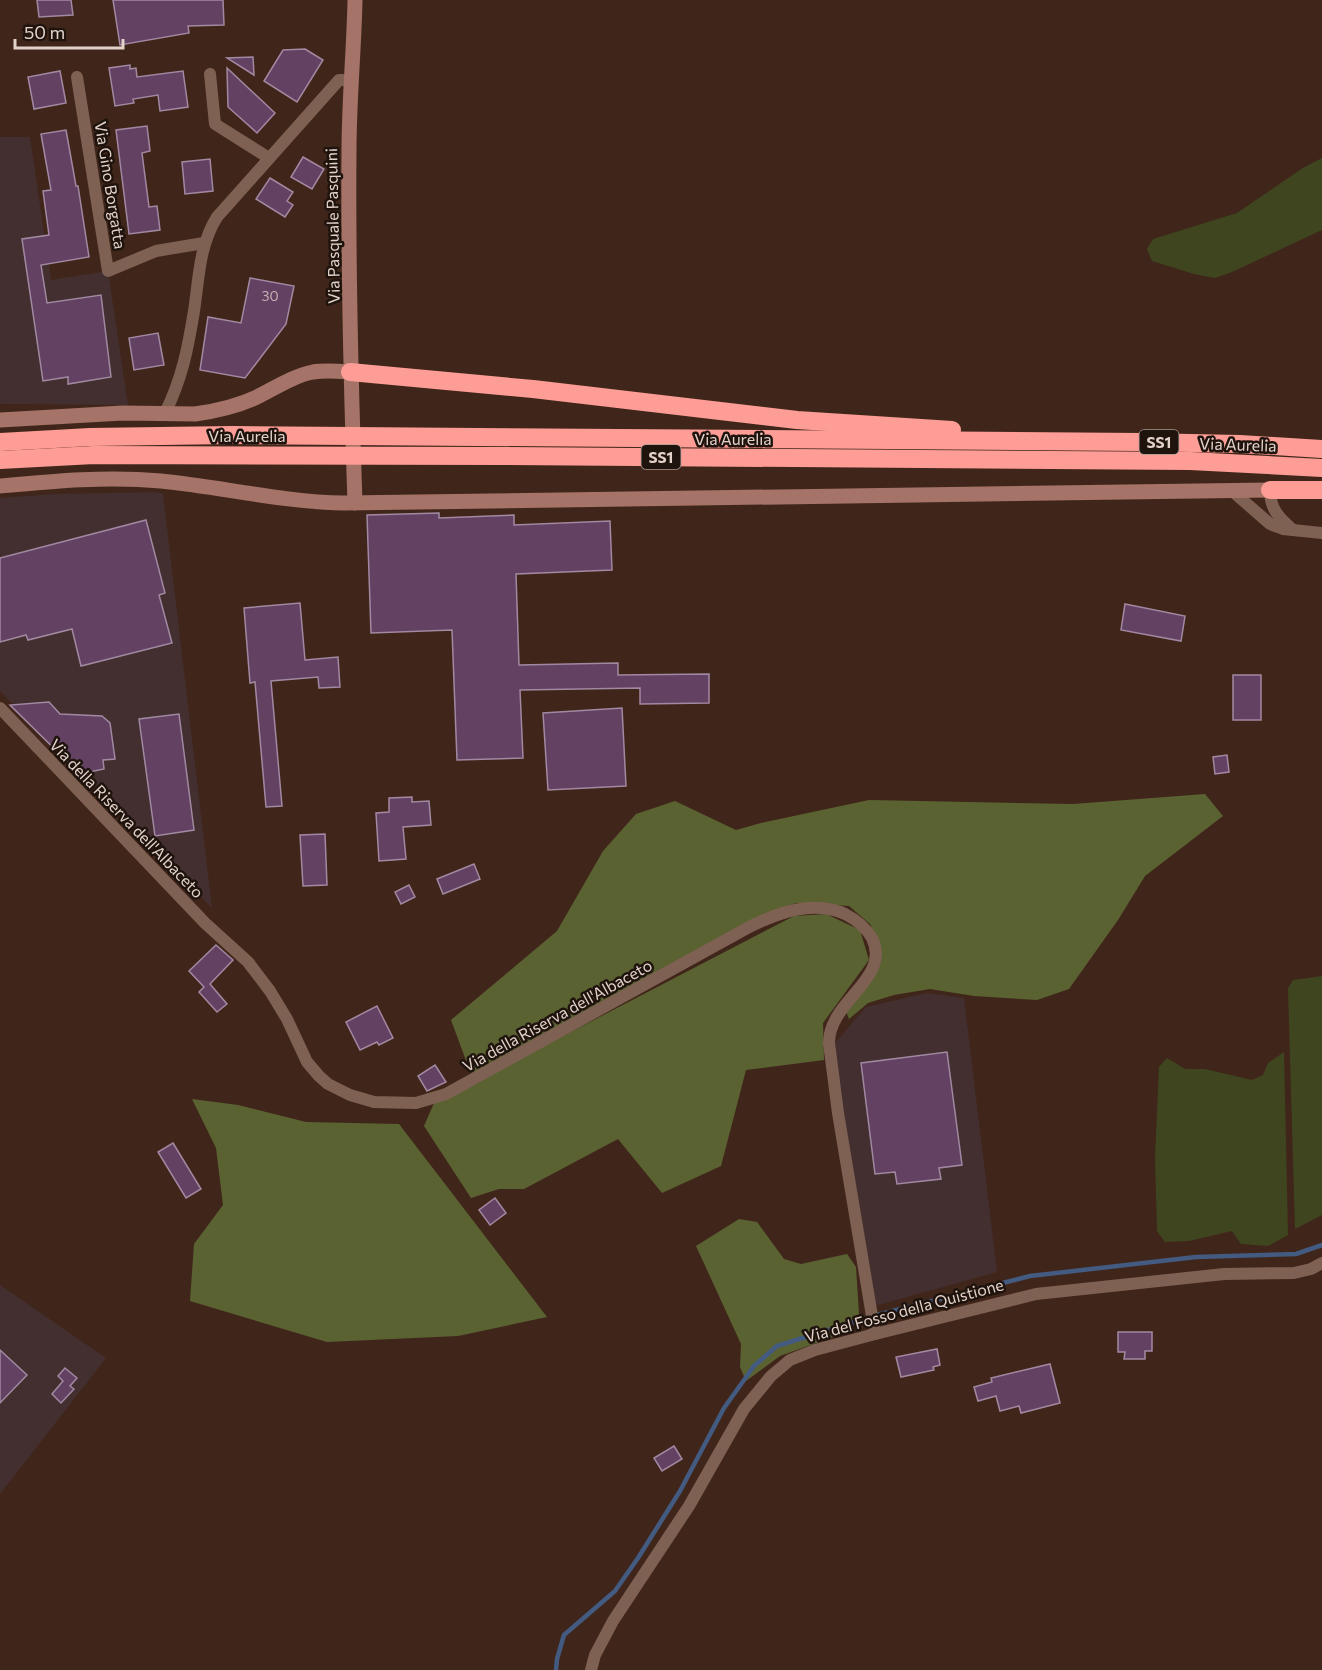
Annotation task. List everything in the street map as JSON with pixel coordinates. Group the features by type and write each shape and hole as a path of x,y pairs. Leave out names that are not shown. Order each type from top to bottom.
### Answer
{"highway":[{"path":"350,372 532,389 797,420 940,428 957,430 995,441"},
{"name":"Via Aurelia","path":"0,442 90,437 232,435 1240,444 1322,449"},
{"name":"Via Aurelia","path":"0,460 94,455 495,455 1190,461 1322,468"},
{"path":"1270,490 1322,490"}],"street":[{"name":"Via Pasquale Pasquini","path":"355,0 351,80 350,372 355,503"},
{"path":"210,74 215,124 269,158"},
{"name":"Via Gino Borgatta","path":"77,77 108,271 156,251 204,243"},
{"path":"165,413 176,391 183,369 208,231 217,217 339,80 351,80"},
{"name":"Via Aurelia","path":"0,420 68,414 211,412 242,403 298,376 325,370 350,372"},
{"path":"0,486 73,480 145,480 217,487 313,502 355,503 1270,490 1270,500 1274,510 1294,530"},
{"path":"1231,490 1266,522 1283,529 1322,533"},
{"name":"Via della Riserva dell'Albaceto","path":"0,708 188,905 256,971 287,1019 307,1062 319,1076 340,1090 363,1100 411,1104 446,1094 751,926 777,915 800,909 822,908 856,920 871,936 876,960 862,986 836,1017 831,1028 829,1043 838,1113 874,1329"},
{"name":"Via del Fosso della Quistione","path":"591,1670 595,1655 613,1622 689,1506 744,1409 764,1384 785,1364 800,1355 874,1329 1036,1294 1224,1274 1294,1273 1311,1269 1322,1263"}],"shaded area":[{"path":"0,137 30,137 51,280 108,271 128,405 0,404"},
{"path":"158,492 163,494 212,908 0,691 0,498 55,494"},
{"path":"927,993 964,998 997,1272 871,1307 829,1050 866,1007"},
{"path":"0,1285 106,1358 0,1494"}],"green space":[{"path":"1322,158 1322,230 1215,278 1152,261 1147,249 1153,239 1237,213 1303,168"},
{"path":"1205,794 1223,816 1145,876 1118,920 1069,989 1037,1000 974,996 930,989 894,995 868,1003 849,1019 846,1011 879,941 870,924 849,906 796,903 751,920 471,1074 451,1020 557,931 603,851 636,814 675,801 736,830 869,800 1073,804"},
{"path":"826,914 860,930 869,960 823,1023 824,1060 746,1070 721,1166 662,1193 618,1139 524,1189 499,1189 471,1198 424,1126 434,1103 794,916"},
{"path":"1322,976 1322,1215 1295,1229 1288,988 1293,980"},
{"path":"1284,1052 1288,1235 1268,1246 1241,1244 1232,1231 1189,1241 1165,1242 1157,1231 1155,1158 1159,1067 1167,1058 1185,1069 1205,1069 1252,1080 1263,1075 1268,1063"},
{"path":"192,1099 238,1105 306,1122 399,1124 547,1317 458,1336 327,1342 190,1301 194,1244 223,1205 216,1148"},
{"path":"739,1219 757,1222 784,1259 801,1264 847,1254 856,1267 859,1314 850,1331 780,1356 746,1381 740,1367 741,1344 696,1246"}],"building":[{"path":"37,0 71,0 73,15 39,17"},
{"path":"113,0 223,0 224,25 188,26 189,33 120,45"},
{"path":"305,49 323,60 297,102 264,81 283,50"},
{"path":"253,57 254,75 227,58"},
{"path":"130,65 130,69 136,68 137,77 183,71 188,107 160,111 158,95 133,99 134,103 115,106 109,68"},
{"path":"227,68 275,113 257,133 228,107"},
{"path":"60,71 66,103 34,109 28,77"},
{"path":"147,126 150,151 142,153 149,207 157,206 160,230 129,234 116,130"},
{"path":"66,130 76,186 78,186 89,257 41,265 47,303 101,295 111,377 68,384 68,377 43,381 22,239 49,235 43,191 51,190 41,134"},
{"path":"303,157 324,169 312,189 291,177"},
{"path":"210,159 213,191 185,194 182,162"},
{"path":"270,178 293,192 287,201 293,205 285,217 256,199"},
{"path":"250,278 294,286 286,324 245,378 200,370 208,317 241,323"},
{"path":"158,333 164,365 134,370 129,338"},
{"path":"439,513 439,518 514,515 514,525 610,521 612,570 516,574 519,665 618,663 618,675 709,674 709,703 640,704 640,688 520,690 523,758 457,760 452,630 371,633 367,515"},
{"path":"146,520 165,593 159,595 172,643 81,666 72,629 28,640 26,635 0,642 0,558"},
{"path":"300,603 305,660 338,657 340,687 319,688 318,677 271,681 282,806 266,807 255,682 250,683 244,608"},
{"path":"1125,604 1185,616 1181,641 1121,630"},
{"path":"1233,675 1261,675 1261,720 1233,720"},
{"path":"49,702 60,714 102,716 110,723 115,759 103,760 104,769 80,774 10,705"},
{"path":"622,708 626,786 548,790 543,713"},
{"path":"179,714 194,830 155,836 139,719"},
{"path":"1227,755 1229,772 1215,774 1213,757"},
{"path":"412,797 412,802 429,801 431,825 403,827 406,859 379,861 376,813 389,812 389,798"},
{"path":"325,834 327,885 303,886 300,835"},
{"path":"474,864 480,879 443,894 437,879"},
{"path":"409,885 415,897 401,904 395,892"},
{"path":"216,945 233,960 210,984 227,1004 217,1012 199,992 204,987 189,971"},
{"path":"377,1006 393,1038 360,1050 346,1022"},
{"path":"947,1052 962,1165 939,1168 941,1179 897,1184 895,1172 875,1174 861,1063"},
{"path":"435,1065 446,1082 427,1091 418,1076"},
{"path":"173,1143 201,1189 186,1198 158,1152"},
{"path":"495,1198 506,1213 490,1225 479,1210"},
{"path":"1118,1332 1152,1332 1152,1351 1145,1351 1145,1359 1124,1359 1125,1352 1118,1352"},
{"path":"937,1349 940,1365 933,1367 934,1370 901,1377 896,1357"},
{"path":"0,1350 27,1375 0,1403"},
{"path":"1050,1364 1060,1403 1021,1413 1019,1406 1000,1411 996,1396 978,1401 974,1387 992,1382 991,1378"},
{"path":"65,1368 77,1378 70,1386 74,1389 61,1403 52,1394 63,1381 58,1376"},
{"path":"674,1446 682,1459 662,1471 654,1458"}],"waterway":[{"path":"877,1315 1030,1276 1196,1257 1296,1254 1322,1245"},
{"path":"556,1670 564,1635 615,1591 680,1491 724,1408 754,1366 777,1346 864,1319"}]}
